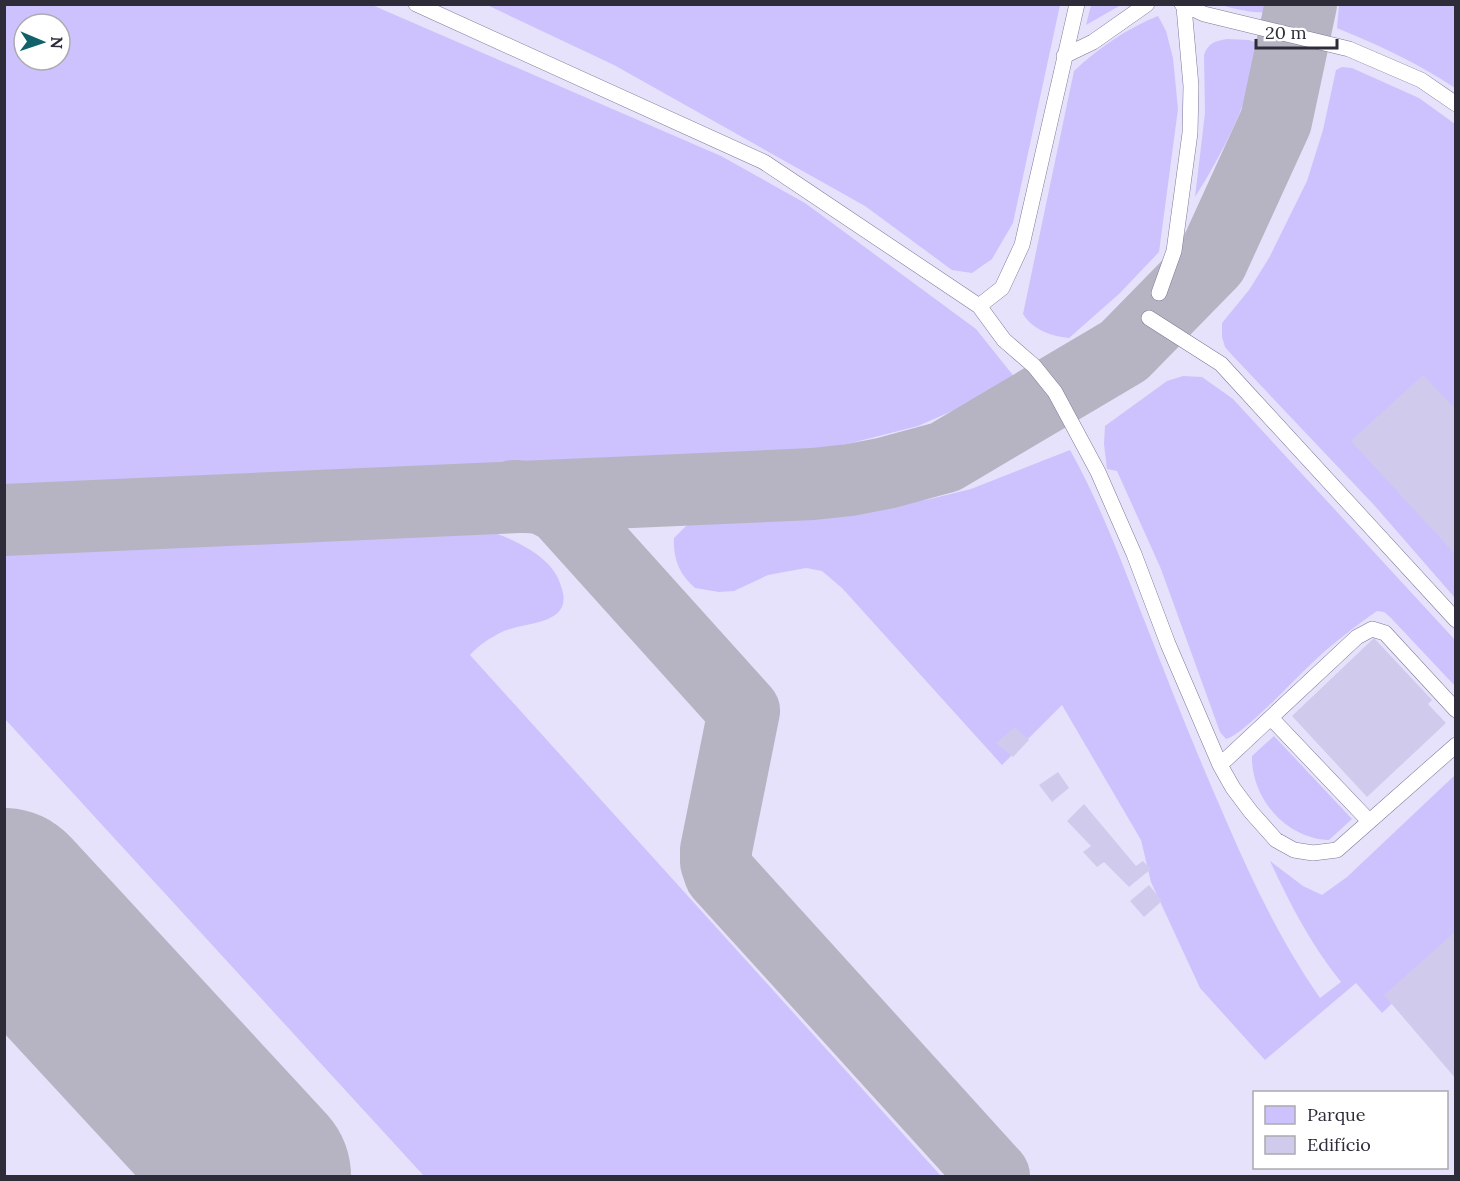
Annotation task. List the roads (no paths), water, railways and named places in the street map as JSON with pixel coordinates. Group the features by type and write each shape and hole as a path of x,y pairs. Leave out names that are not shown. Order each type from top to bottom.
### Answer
{"lane":[{"path":"416,4 764,162 980,306 1005,340 1034,366 1055,392 1098,472 1220,765 1233,788 1276,840 1294,850 1313,853 1337,850 1455,745"},
{"path":"980,306 1002,288 1022,245 1077,4"},
{"path":"1064,56 1093,42 1147,4"},
{"path":"1159,293 1174,251 1190,134 1191,86 1183,6 1204,14 1349,49 1421,80 1455,104"},
{"path":"1149,318 1221,364 1455,620"},
{"path":"1220,765 1357,637 1372,629 1385,633 1455,710"},
{"path":"1271,718 1369,821"}]}
